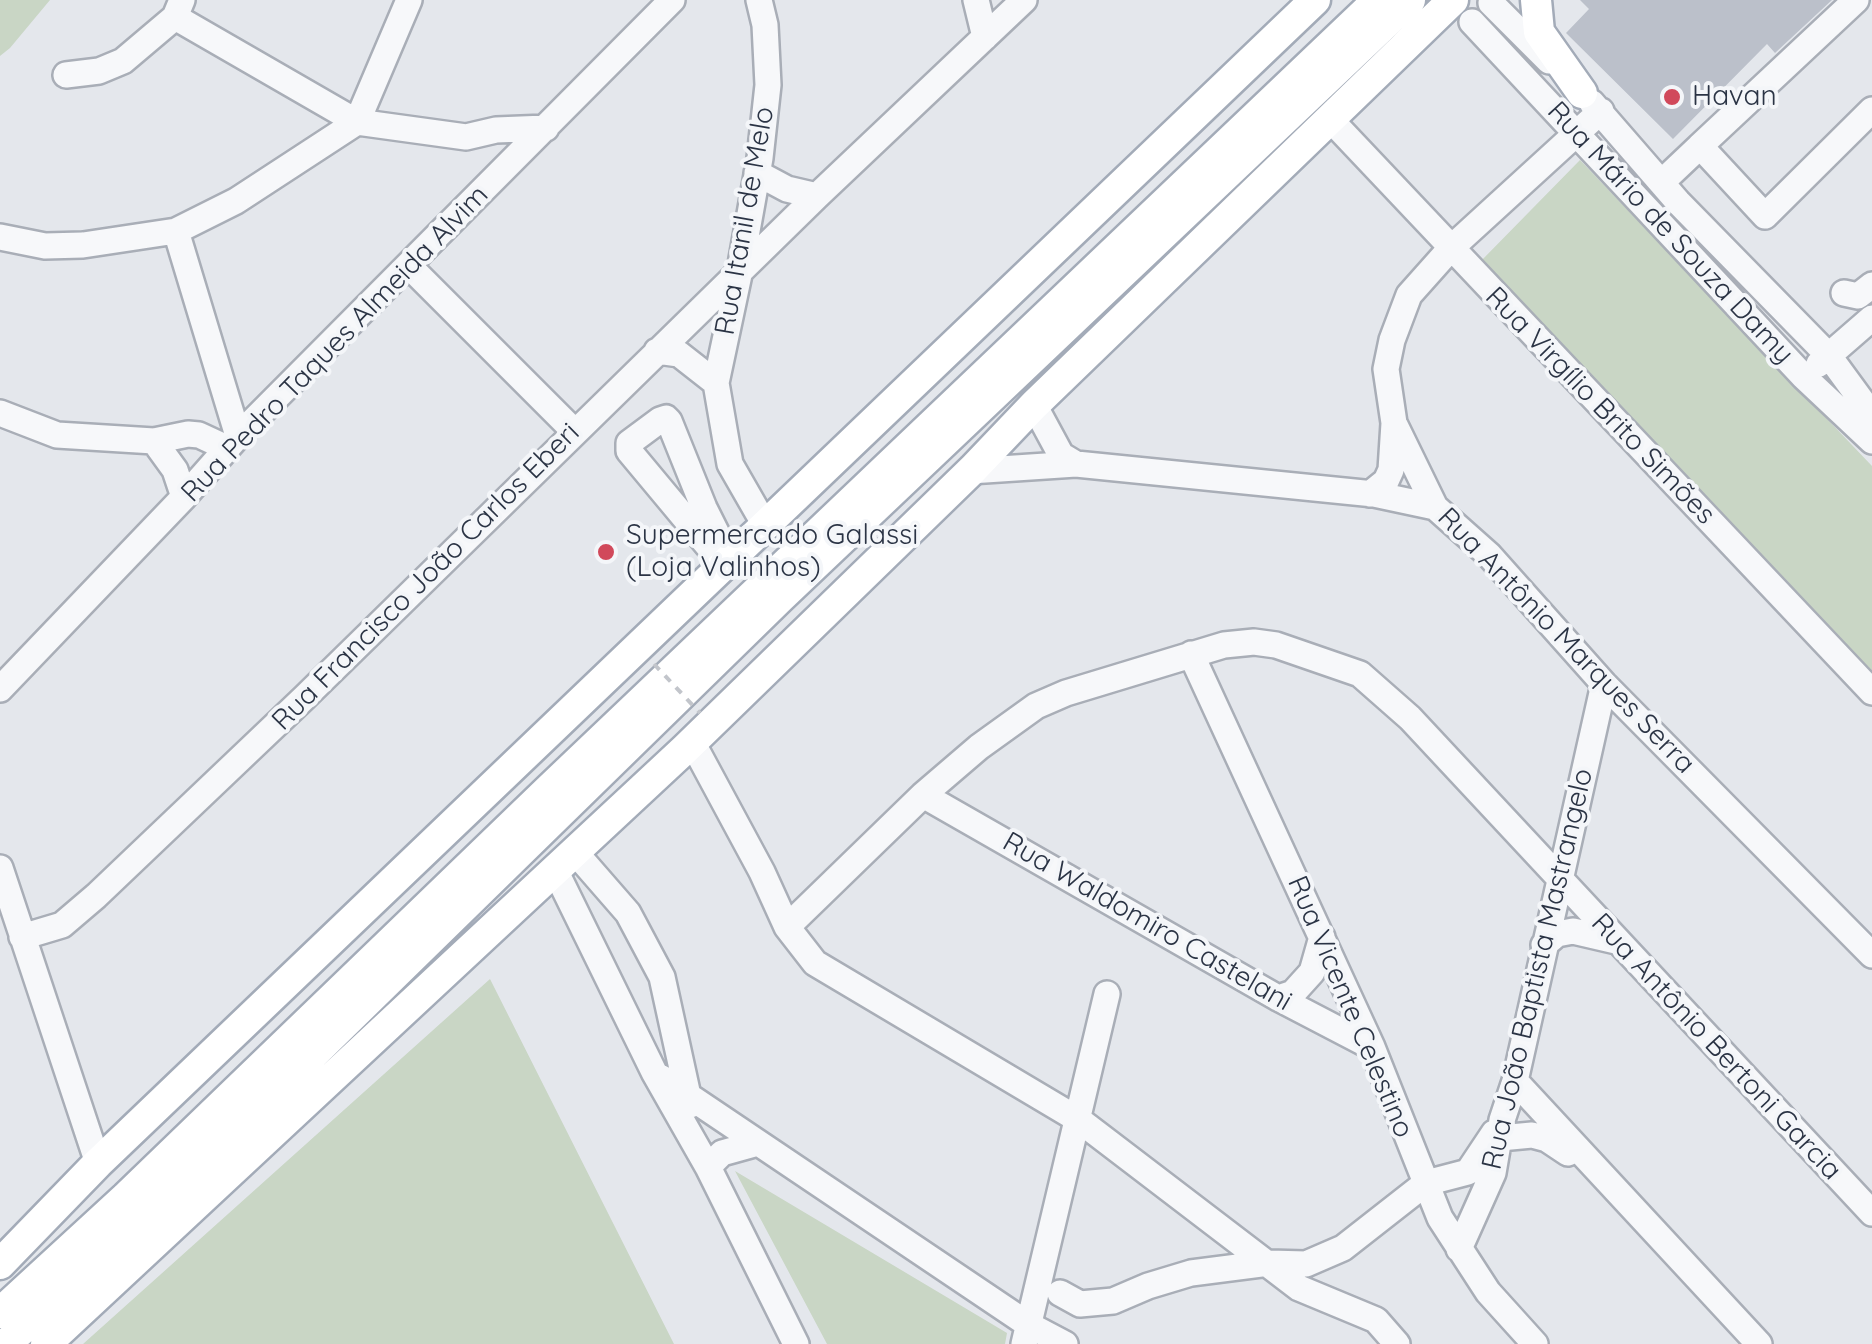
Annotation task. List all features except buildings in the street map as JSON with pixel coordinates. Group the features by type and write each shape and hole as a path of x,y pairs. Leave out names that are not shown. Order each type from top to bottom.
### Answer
{"main road":[{"path":"0,1264 98,1164 1315,0"},
{"path":"0,1312 1378,0"},
{"path":"6,1344 169,1196 780,598 1410,0"},
{"path":"1536,0 1539,32 1591,102"},
{"path":"46,1344 565,861 696,727 970,471 1329,118 1463,11"},
{"path":"61,1256 121,1188 242,1026"}],"street":[{"path":"0,237 45,246 83,245 176,232 236,201 356,122 409,0"},
{"name":"Rua Pedro Taques Almeida Alvim","path":"0,690 233,442 672,0"},
{"name":"Rua Itanil de Melo","path":"759,0 765,24 768,85 758,173 716,383 730,464 765,525"},
{"path":"976,0 985,37"},
{"name":"Rua Francisco João Carlos Eberi","path":"22,938 62,925 96,896 740,270 1024,0"},
{"path":"1668,228 1663,182 1856,0"},
{"name":"Rua Mário de Souza Damy","path":"1491,3 1591,102 1678,202 1829,356 1872,415"},
{"path":"66,76 99,71 122,60 179,8 356,122 466,137 496,130 546,128"},
{"name":"Rua Mário de Souza Damy","path":"1463,11 1804,377 1872,441"},
{"name":"Rua Antônio Marques Serra","path":"1591,102 1578,134 1450,249 1409,295 1399,316 1386,369 1394,423 1435,508 1489,555 1604,684 1872,955"},
{"path":"1700,146 1765,216 1872,110"},
{"name":"Rua Virgílio Brito Simões","path":"1329,118 1872,692"},
{"path":"466,137 501,173"},
{"path":"758,173 786,189 817,196"},
{"path":"0,414 57,435 154,440 188,434 233,442 176,232"},
{"path":"409,266 574,431"},
{"path":"1844,293 1858,296 1872,285"},
{"path":"1804,377 1872,318"},
{"name":"Rua Itanil de Melo","path":"657,351 680,354 716,383"},
{"path":"1034,404 1062,455 1076,464"},
{"path":"660,420 670,421 729,560 629,451 629,443 660,420"},
{"path":"1370,494 1386,481 1391,470 1394,423"},
{"path":"154,440 175,470 184,497"},
{"path":"970,471 1076,464 1370,494 1435,508"},
{"name":"Rua Antônio Bertoni Garcia","path":"787,927 923,795 1036,706 1191,654 1254,642 1301,652 1360,674 1410,718 1872,1213"},
{"name":"Rua Vicente Celestino","path":"1191,654 1372,1046 1440,1218 1488,1292 1534,1344"},
{"name":"Rua João Baptista Mastrangelo","path":"1459,1249 1493,1173 1604,684"},
{"path":"696,727 787,927 816,963 1079,1120 1299,1288 1320,1300 1355,1309 1376,1320 1397,1344"},
{"name":"Rua Waldomiro Castelani","path":"923,795 1278,998 1372,1046"},
{"path":"565,861 618,899 644,938 662,977 704,1159"},
{"path":"565,861 573,905 654,1072 704,1159 796,1344"},
{"path":"0,868 98,1164"},
{"path":"573,905 579,895 593,889 618,899"},
{"path":"1544,945 1557,934 1574,931 1616,940"},
{"path":"1278,998 1293,992 1312,972 1322,936"},
{"path":"624,1008 650,1003 662,977"},
{"path":"1026,1335 1107,994"},
{"path":"654,1072 1026,1335 1065,1344"},
{"path":"1515,1081 1759,1344"},
{"path":"1060,1293 1080,1304 1113,1302 1191,1273 1306,1264 1343,1248 1426,1183 1468,1172 1501,1129 1547,1139 1600,1176"},
{"path":"704,1159 758,1143"}],"path":[{"path":"654,664 696,727"}],"green space":[{"path":"0,0 50,0 0,56"},
{"path":"1580,160 1872,466 1872,673 1480,262"},
{"path":"490,979 674,1344 83,1344"},
{"path":"735,1171 1007,1333 1005,1344 827,1344"}],"place":[{"name":"Havan","path":"1672,97"},
{"name":"Supermercado Galassi (Loja Valinhos)","path":"606,552"}]}
